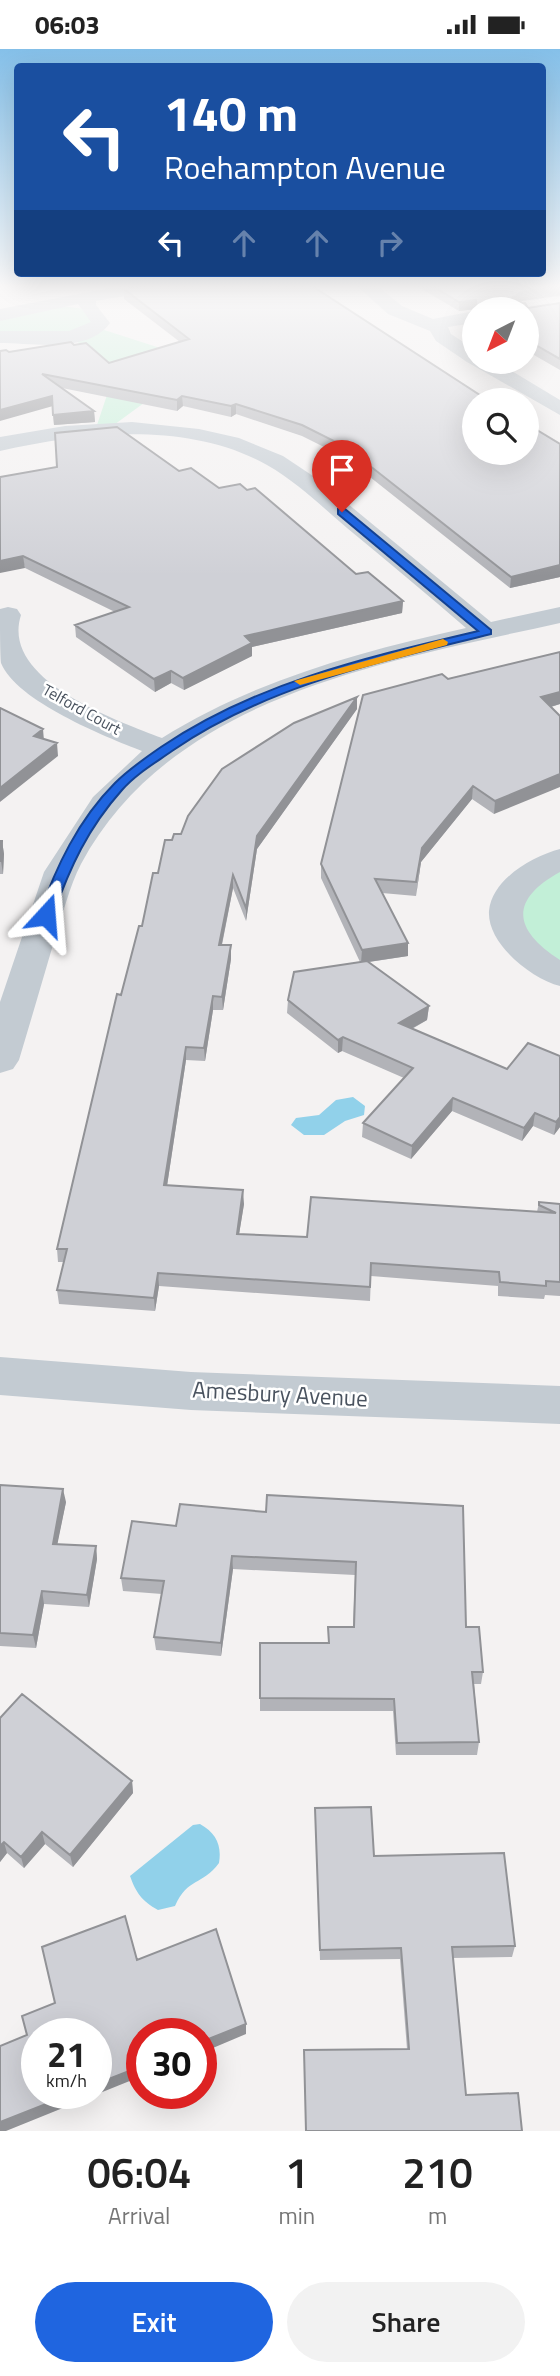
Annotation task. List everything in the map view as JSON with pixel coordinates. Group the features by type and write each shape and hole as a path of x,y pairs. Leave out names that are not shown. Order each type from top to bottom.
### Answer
{"street":[{"path":"514,381 560,409"},
{"path":"0,444 60,433 162,431 219,441 263,455 300,477 487,632"},
{"name":"Telford Court","path":"8,615 4,627 4,641 23,673 47,692 81,712 164,750"},
{"path":"0,1060 15,960 53,892 78,839 119,786 164,750 228,711 300,681 381,657 560,615"},
{"path":"560,859 532,875 519,887 509,899 507,912 516,941 530,956 560,975"},
{"name":"Amesbury Avenue","path":"0,1376 191,1391 560,1405"}],"green space":[{"path":"112,381 174,381 107,430 95,431"},
{"path":"560,859 560,975 547,969 509,899"}],"water":[{"path":"353,1097 365,1106 364,1115 345,1121 324,1135 304,1135 291,1125 296,1118 319,1115 336,1100"},
{"path":"200,1824 217,1840 219,1863 185,1890 175,1906 158,1910 140,1896 130,1876 193,1825"}],"building":[{"path":"0,381 52,381 94,411 53,415 52,396 0,410"},
{"path":"79,381 458,381 469,388 462,388 462,465 539,465 539,431 560,444 560,565 511,577 346,447 302,425 236,404 231,406 182,396 177,400"},
{"path":"117,427 179,471 191,468 219,488 240,484 247,490 255,488 356,574 368,572 403,601 245,636 252,643 183,678 171,671 154,679 75,625 129,607 23,556 0,561 0,477 57,467 55,433"},
{"path":"560,652 560,692 541,697 560,716 560,774 495,801 473,786 422,848 416,882 375,879 408,943 362,950 321,864 363,695 442,674 448,679"},
{"path":"357,697 257,836 246,908 233,875 219,945 231,945 222,997 213,996 204,1048 186,1047 164,1185 243,1190 237,1234 307,1237 311,1197 556,1213 539,1205 539,1202 560,1204 560,1282 546,1281 546,1286 500,1282 499,1272 371,1263 370,1287 158,1273 154,1298 57,1290 67,1249 57,1249 117,994 121,995 139,926 142,926 153,873 158,873 165,840 172,840 174,834 181,834 188,816 222,769 294,723"},
{"path":"0,708 43,729 34,736 57,743 0,788"},
{"path":"367,961 429,1006 399,1023 507,1069 528,1043 560,1056 560,1117 556,1122 535,1113 524,1128 453,1098 412,1146 363,1123 413,1068 343,1037 338,1040 288,1000 294,972"},
{"path":"0,1485 63,1489 53,1544 96,1546 87,1595 42,1591 33,1635 0,1633"},
{"path":"267,1495 463,1506 466,1627 479,1627 483,1672 472,1672 479,1742 397,1743 394,1699 260,1698 260,1643 329,1643 328,1627 354,1627 356,1562 232,1556 221,1643 154,1637 164,1581 121,1578 132,1521 176,1526 180,1504 266,1512"},
{"path":"22,1694 132,1781 70,1855 42,1832 21,1857 4,1842 0,1846 0,1718"},
{"path":"371,1807 374,1856 504,1853 515,1946 452,1947 466,2095 518,2093 522,2131 306,2131 304,2050 409,2049 401,1948 320,1950 315,1808"},
{"path":"125,1916 137,1960 216,1929 246,2024 217,2036 217,2018 126,2018 126,2072 112,2078 112,2018 23,2018 55,2003 42,1947"},
{"path":"21,2037 21,2109 33,2109 0,2122 0,2046"}],"slow traffic":[{"path":"300,681 443,642"}],"route":[{"path":"46,915 64,864 78,839 119,786 164,750 218,716 300,681 381,657 487,632 342,512"}]}
